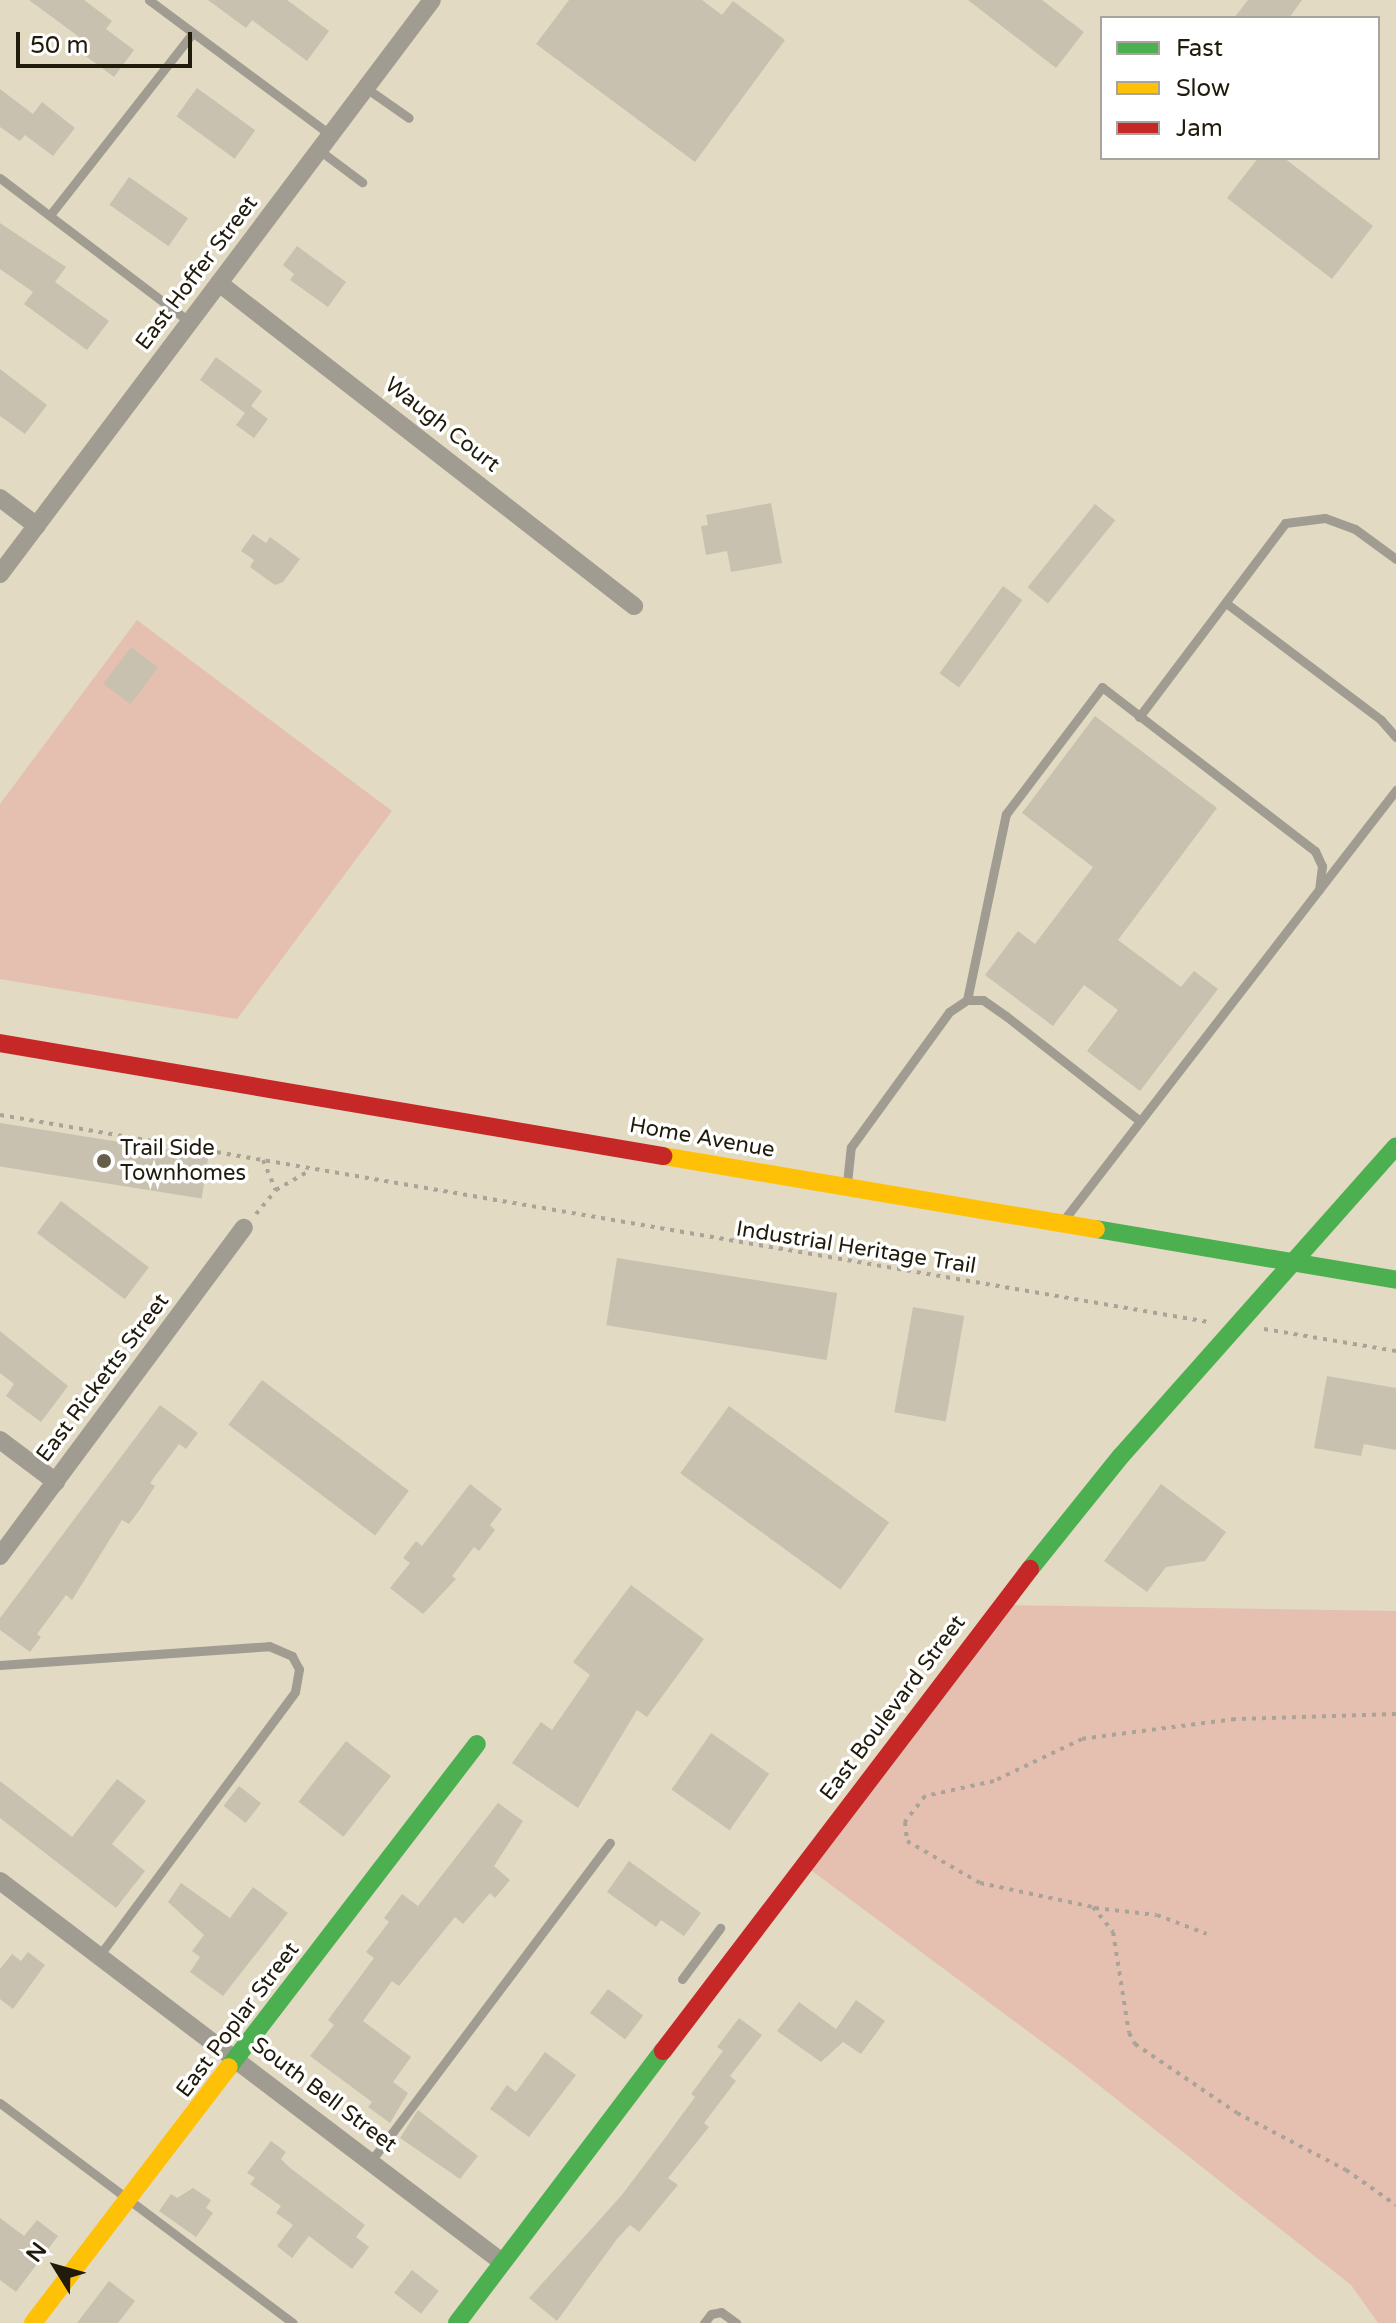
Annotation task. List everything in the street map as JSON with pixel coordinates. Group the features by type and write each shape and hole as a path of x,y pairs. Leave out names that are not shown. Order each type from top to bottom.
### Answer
{"main road":[{"name":"Home Avenue","path":"0,1043 1396,1280"},
{"name":"East Boulevard Street","path":"457,2323 1001,1605 1121,1456 1396,1146"},
{"name":"East Poplar Street","path":"33,2323 238,2060 477,1744"}],"street":[{"name":"East Hoffer Street","path":"0,574 432,0"},
{"name":"Waugh Court","path":"219,283 634,606"},
{"path":"0,498 37,526"},
{"name":"East Ricketts Street","path":"0,1556 244,1228"},
{"path":"0,1440 56,1482"},
{"name":"South Bell Street","path":"0,1881 502,2262"}],"lane":[{"path":"149,0 331,135"},
{"path":"50,215 192,34"},
{"path":"366,88 409,118"},
{"path":"319,150 362,182"},
{"path":"0,178 190,322"},
{"path":"1139,717 1285,523 1303,517 1325,518 1355,529 1396,559"},
{"path":"1226,603 1381,720 1396,737"},
{"path":"967,1000 1006,814 1102,687 1315,851 1322,866 1319,890"},
{"path":"1061,1223 1396,790"},
{"path":"847,1187 851,1147 949,1012 967,1000 983,1000 1006,1016 1140,1121"},
{"path":"0,1665 269,1646 292,1656 299,1669 295,1692 99,1956"},
{"path":"371,2161 610,1843"},
{"path":"682,1979 720,1928"},
{"path":"0,2103 293,2323"},
{"path":"704,2323 711,2314 721,2312 736,2323"}],"path":[{"name":"Industrial Heritage Trail","path":"0,1115 688,1237 1396,1351"},
{"path":"263,1160 276,1190"},
{"path":"244,1228 276,1190 312,1169"},
{"path":"1207,1934 1157,1915 1093,1907 980,1883 934,1860 907,1841 905,1822 910,1811 925,1796 994,1781 1082,1739 1235,1719 1396,1714"},
{"path":"1093,1907 1113,1932 1129,2033 1135,2044 1237,2113 1346,2170 1396,2205"}],"shaded area":[{"path":"137,620 392,811 237,1019 0,979 0,804"},
{"path":"1001,1605 1396,1611 1396,2323 1378,2323 1351,2285 1072,2064 804,1865"}],"building":[{"path":"29,0 84,0 112,21 106,29 134,50 114,77 83,54 90,45"},
{"path":"208,0 287,0 329,31 307,61 252,20 246,28"},
{"path":"569,0 702,0 722,15 733,1 785,40 695,162 536,44"},
{"path":"968,0 1042,0 1084,32 1056,68"},
{"path":"1248,0 1302,0 1290,16 1236,16"},
{"path":"197,88 255,130 235,159 176,116"},
{"path":"0,89 33,114 42,102 75,128 53,156 25,135 20,141 0,127"},
{"path":"1256,160 1287,160 1373,226 1332,279 1227,198"},
{"path":"129,177 188,218 168,246 109,205"},
{"path":"0,223 66,267 55,282 109,321 87,350 24,304 33,292 0,269"},
{"path":"297,246 346,282 328,307 290,280 294,274 283,265"},
{"path":"216,357 262,391 251,406 268,419 254,438 236,425 245,413 200,380"},
{"path":"0,369 47,405 25,434 0,416"},
{"path":"771,503 782,563 731,572 727,551 706,555 701,526 708,525 706,515"},
{"path":"1095,504 1115,520 1048,604 1028,587"},
{"path":"253,534 266,543 270,537 300,559 283,582 275,585 250,567 254,560 241,551"},
{"path":"1003,586 1022,600 959,687 940,673"},
{"path":"131,647 158,667 130,704 103,684"},
{"path":"1095,716 1217,808 1118,940 1181,987 1194,971 1218,989 1140,1091 1087,1051 1118,1010 1084,985 1053,1026 985,975 1018,931 1035,944 1093,867 1022,813"},
{"name":"Trail Side Townhomes","path":"0,1123 208,1156 202,1198 0,1167"},
{"path":"61,1201 149,1267 125,1299 37,1233"},
{"path":"617,1258 837,1293 827,1360 606,1325"},
{"path":"913,1307 964,1316 946,1421 894,1412"},
{"path":"0,1331 68,1386 41,1422 6,1396 14,1384 0,1373"},
{"path":"1327,1376 1396,1388 1396,1450 1364,1444 1361,1456 1314,1448"},
{"path":"262,1380 409,1491 375,1535 228,1425"},
{"path":"160,1405 198,1433 186,1449 179,1444 150,1483 155,1486 141,1508 129,1524 122,1520 72,1600 66,1595 37,1634 41,1637 30,1652 0,1630 0,1618"},
{"path":"729,1406 889,1522 840,1590 680,1473"},
{"path":"470,1484 502,1509 490,1525 495,1530 479,1551 474,1547 452,1576 456,1579 423,1614 390,1588 410,1563 403,1558 416,1541 422,1546"},
{"path":"1161,1484 1226,1532 1205,1561 1166,1567 1147,1592 1104,1561"},
{"path":"631,1585 704,1639 647,1717 637,1710 578,1808 512,1763 541,1722 552,1730 590,1675 573,1662"},
{"path":"711,1733 769,1774 730,1830 671,1790"},
{"path":"346,1741 391,1776 344,1837 299,1802"},
{"path":"117,1779 146,1801 112,1844 145,1871 116,1908 0,1818 0,1781 72,1837"},
{"path":"239,1786 261,1803 246,1823 224,1806"},
{"path":"498,1803 523,1821 494,1866 510,1880 495,1898 490,1893 463,1924 455,1917 399,1986 392,1981 363,2021 411,2057 393,2082 408,2093 390,2123 368,2107 372,2102 310,2056 334,2025 328,2020 374,1958 366,1952 389,1922 384,1918 402,1894 418,1906"},
{"path":"629,1861 701,1913 684,1936 661,1920 656,1927 607,1892"},
{"path":"181,1883 230,1918 253,1887 288,1913 223,1996 190,1972 200,1957 192,1951 204,1935 168,1902"},
{"path":"28,1952 45,1965 13,2009 0,1999 0,1969 12,1954 21,1961"},
{"path":"608,1989 643,2015 625,2039 590,2013"},
{"path":"856,2000 885,2021 861,2054 843,2042 821,2062 777,2031 799,2002 836,2029"},
{"path":"739,2018 762,2035 730,2076 736,2081 704,2123 709,2127 668,2178 678,2185 639,2232 630,2225 617,2239 557,2321 529,2298 621,2196 665,2138 695,2097 691,2094 723,2051 717,2047"},
{"path":"545,2052 576,2075 529,2137 490,2109 507,2085 516,2092"},
{"path":"418,2110 478,2156 460,2179 400,2138"},
{"path":"271,2141 286,2152 281,2159 289,2167 365,2225 356,2237 369,2247 352,2269 309,2236 292,2258 277,2246 293,2225 276,2213 281,2206 250,2184 255,2178 247,2173"},
{"path":"193,2188 211,2200 206,2208 213,2213 196,2237 159,2211 171,2194 177,2198"},
{"path":"0,2218 24,2236 37,2220 58,2236 16,2292 0,2280"},
{"path":"412,2270 439,2291 421,2314 394,2293"},
{"path":"109,2281 135,2301 118,2323 77,2323"}],"traffic: fast":[{"path":"1030,1569 1121,1456 1396,1146"},
{"path":"1096,1229 1396,1280"},
{"path":"229,2067 477,1744"},
{"path":"457,2323 663,2051"}],"traffic: slow":[{"path":"663,1156 1096,1229"},
{"path":"33,2323 229,2067"}],"traffic: jam":[{"path":"0,1043 663,1156"},
{"path":"663,2051 1030,1569"}],"place":[{"name":"Trail Side Townhomes","path":"104,1161"}]}
